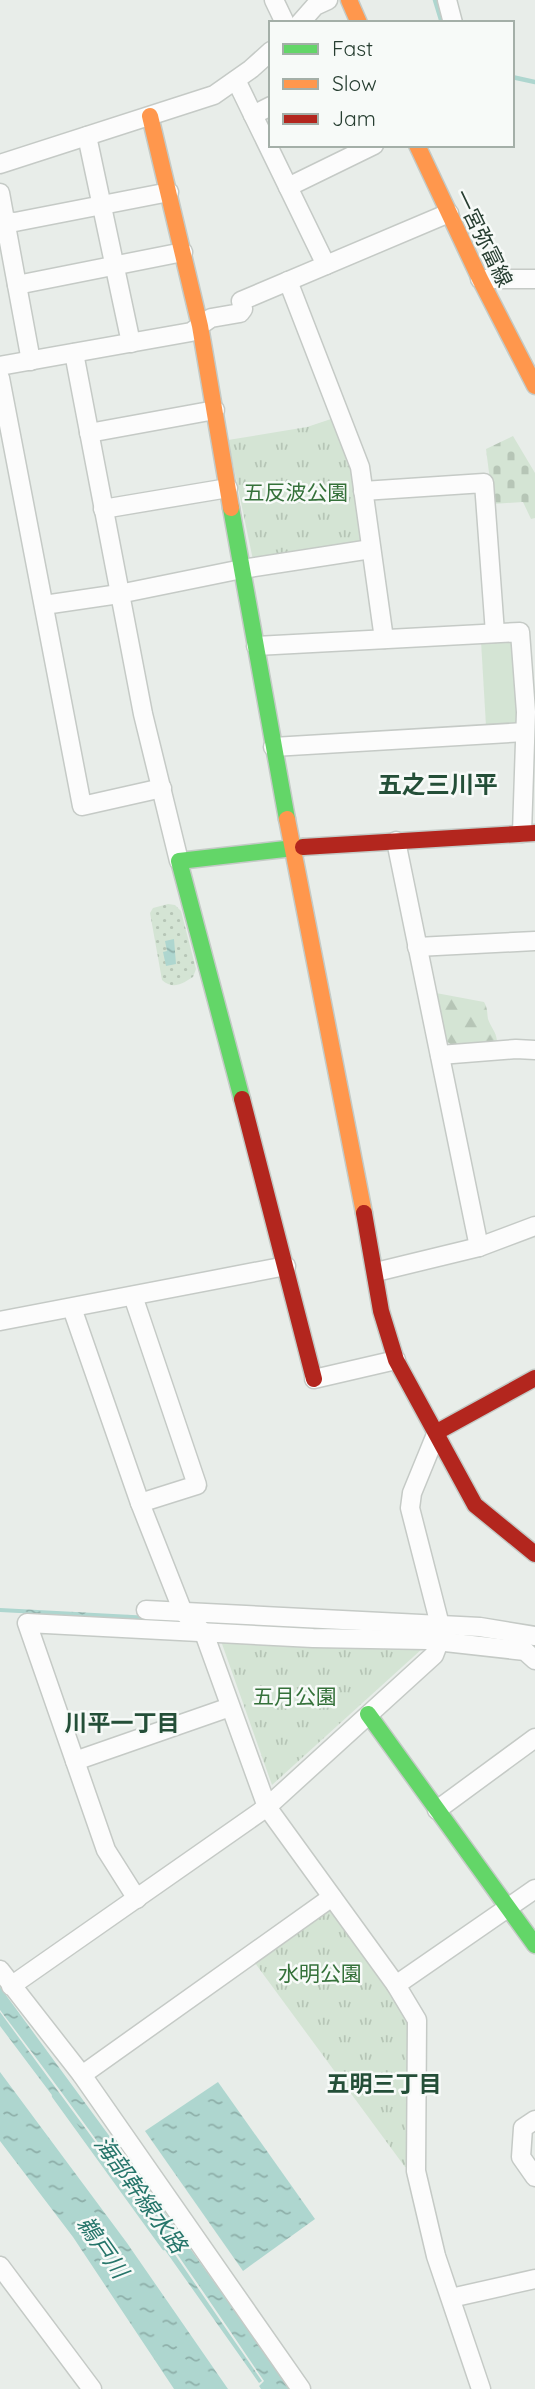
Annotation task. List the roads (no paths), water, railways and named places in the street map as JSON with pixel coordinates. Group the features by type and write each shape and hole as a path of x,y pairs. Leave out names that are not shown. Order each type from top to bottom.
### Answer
{"street":[{"path":"274,0 284,21"},
{"path":"302,21 315,6 328,0"},
{"path":"349,0 358,21"},
{"path":"447,0 452,21"},
{"path":"0,164 214,95 269,53"},
{"path":"236,80 326,265"},
{"path":"253,115 269,107"},
{"path":"150,116 200,326 273,747 376,1272 381,1311 396,1360 475,1505 535,1554"},
{"path":"87,136 131,343"},
{"path":"288,187 370,147"},
{"name":"一宮弥富線","path":"418,147 480,279 535,386"},
{"path":"3,221 15,222 169,192"},
{"path":"0,193 3,221 31,361"},
{"path":"0,366 191,332 211,318 240,313 243,309 241,301 449,213"},
{"path":"17,285 183,252"},
{"path":"480,279 535,279"},
{"path":"288,281 360,467 384,639"},
{"path":"74,353 143,714 314,1379 396,1360"},
{"path":"0,378 82,806 162,788"},
{"path":"89,433 215,410"},
{"path":"363,491 484,483 495,633"},
{"path":"103,509 228,488"},
{"path":"44,606 242,569 371,549"},
{"path":"179,861 293,848 528,833 520,632 256,646"},
{"path":"273,747 526,732"},
{"path":"396,841 479,1247"},
{"path":"417,947 535,941"},
{"path":"440,1055 535,1050"},
{"path":"376,1272 479,1247 535,1226"},
{"path":"0,1321 286,1266"},
{"path":"134,1296 197,1485 140,1503"},
{"path":"72,1308 140,1503 183,1612 204,1633 267,1807 396,1985 417,2020 416,2171 436,2256 481,2389"},
{"path":"11,1986 267,1807 434,1655 440,1634 410,1508 412,1493 437,1432 535,1378"},
{"path":"146,1610 440,1634 525,1651 534,1658"},
{"path":"137,1899 106,1850 27,1623 204,1633 440,1634 481,1627 535,1636"},
{"path":"75,1761 230,1707"},
{"path":"368,1714 535,1945"},
{"path":"438,1810 535,1738"},
{"path":"396,1985 535,1889"},
{"path":"82,2075 332,1897"},
{"path":"0,1970 82,2075 301,2389"},
{"path":"535,2120 523,2128 521,2157 535,2177"},
{"path":"0,2266 92,2389"},
{"path":"451,2298 535,2279"}],"water":[{"path":"174,939 176,964 166,966 163,952 167,951 165,941"},
{"path":"0,1608 170,1617 170,1621 0,1612"},
{"path":"208,1620 433,1631 433,1634 208,1624"},
{"name":"海部幹線水路","path":"0,1987 290,2389 261,2389 259,2386 264,2381 200,2287 102,2147 0,2010"},
{"path":"0,2012 127,2185 262,2381 259,2383 109,2171 0,2026"},
{"name":"鵜戸川","path":"0,2072 127,2243 228,2389 174,2389 73,2237 0,2141"},
{"path":"218,2082 315,2219 243,2271 145,2131"}],"waterway":[{"path":"435,0 441,21"},
{"path":"514,77 535,82"},
{"name":"海部幹線水路","path":"54,2096 164,2248"}],"district":[{"name":"五之三川平","path":"438,784"},
{"name":"川平一丁目","path":"122,1722"},
{"name":"五明三丁目","path":"384,2083"}],"park label":[{"name":"五反波公園","path":"296,492"},
{"name":"五月公園","path":"295,1696"},
{"name":"水明公園","path":"320,1973"}]}
